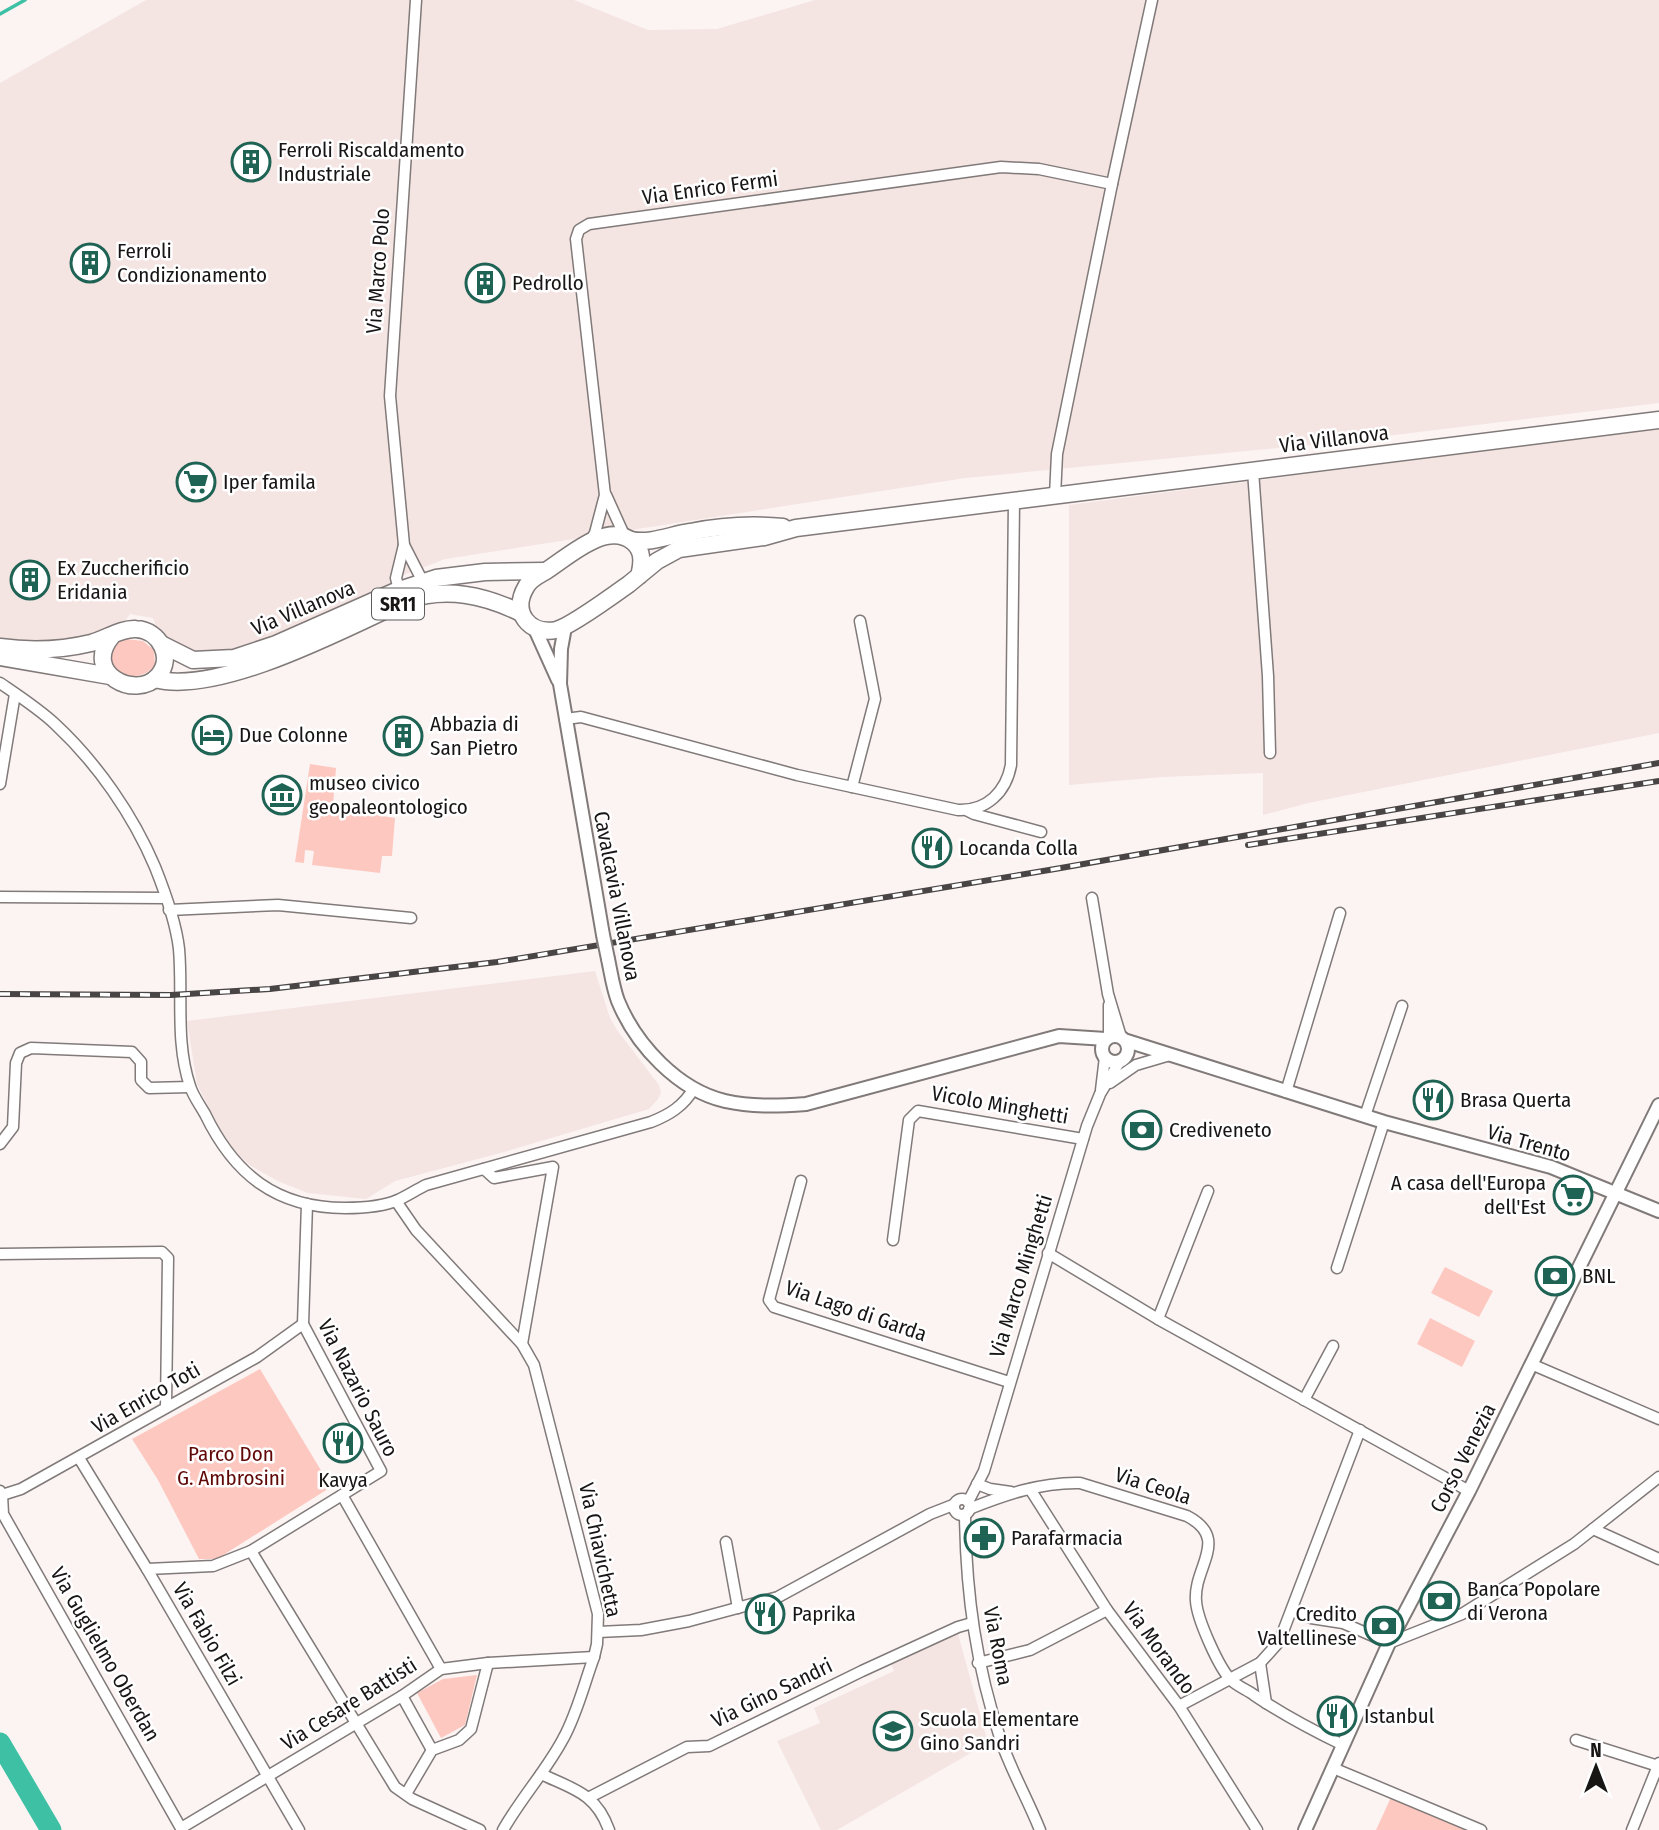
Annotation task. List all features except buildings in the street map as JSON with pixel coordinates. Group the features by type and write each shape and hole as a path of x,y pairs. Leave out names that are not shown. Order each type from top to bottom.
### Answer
{"main road":[{"name":"Via Villanova","path":"565,627 657,561 679,549 764,537 796,528 1659,420"},
{"name":"Via Villanova","path":"521,613 520,605 526,587 534,578 588,544 608,535 639,542 710,529 766,526 796,528"},
{"path":"628,538 640,554 642,564 639,576"},
{"name":"Via Villanova","path":"161,644 193,660 234,658 276,644 423,582 448,576 546,571"},
{"name":"Via Villanova","path":"155,679 177,683 231,674 274,659 407,600 427,595 468,594 497,602 521,613"},
{"path":"521,613 534,629 552,631 565,627"},
{"name":"SR11","path":"0,647 68,647 138,629 153,635 161,644"},
{"path":"110,676 103,661 106,642 112,636"},
{"path":"155,679 163,667 164,653 161,644"},
{"name":"SR11","path":"0,657 110,676 124,684 141,684 155,679"}],"street":[{"name":"Via Marco Polo","path":"399,590 396,578 404,545 391,418 390,376 416,0"},
{"path":"1055,496 1057,454 1152,0"},
{"name":"Via Enrico Fermi","path":"628,538 606,495 576,239 583,226 1000,167 1039,169 1112,184"},
{"path":"1253,471 1268,676 1270,753"},
{"name":"Via Enrico Fermi","path":"588,544 595,533 606,495"},
{"path":"968,811 980,807 999,794 1008,780 1011,765 1014,501"},
{"name":"Via Marco Polo","path":"404,545 423,582"},
{"path":"852,787 874,699 860,621"},
{"name":"Cavalcavia Villanova","path":"565,627 559,684 608,959 617,1000 633,1031 659,1063 694,1088 723,1101 773,1107 806,1104 1059,1037 1112,1043"},
{"name":"Cavalcavia Villanova","path":"534,629 559,684"},
{"path":"0,684 55,724 88,759 108,785 139,835 154,865 179,947 182,1047 190,1087 213,1132 253,1180 279,1195 307,1205 361,1208 397,1201 426,1185 651,1122 669,1115 688,1098 694,1088"},
{"path":"0,784 15,694"},
{"path":"565,719 581,717 786,772 968,811 1041,832"},
{"path":"0,897 165,898"},
{"name":"Via Marco Minghetti","path":"984,1471 1083,1139 1100,1094 1112,1043 1108,994 1092,898"},
{"path":"169,910 278,905 411,918"},
{"path":"1286,1091 1340,913"},
{"path":"1365,1116 1402,1006"},
{"path":"1112,1043 1129,1048 1123,1059"},
{"name":"Via Trento","path":"1170,1055 1111,1062 1112,1043 1170,1055 1384,1122 1551,1167 1659,1211"},
{"path":"1,1142 13,1127 15,1119 16,1063 20,1053 31,1048 132,1052 141,1062 141,1080 149,1088 190,1087"},
{"name":"Via Marco Minghetti","path":"1100,1094 1115,1078 1136,1065 1170,1055"},
{"name":"Via Marco Minghetti","path":"1100,1094 1123,1059"},
{"name":"Corso Venezia","path":"1305,1830 1389,1643 1469,1491 1659,1105"},
{"name":"Vicolo Minghetti","path":"893,1240 909,1120 918,1111 1083,1139"},
{"path":"1337,1268 1384,1122"},
{"path":"484,1169 494,1178 553,1167 523,1344"},
{"name":"Via Lago di Garda","path":"801,1181 769,1300 774,1307 1009,1382"},
{"path":"1158,1319 1208,1191"},
{"name":"Via Chiavichetta","path":"397,1201 416,1230 523,1344 534,1365 598,1614 594,1657 565,1736 541,1774 518,1803 503,1830"},
{"name":"Via Nazario Sauro","path":"307,1205 303,1324 381,1471 342,1494"},
{"path":"0,1254 162,1252 168,1258 166,1407"},
{"path":"1048,1253 1158,1319 1469,1491"},
{"name":"Via Enrico Toti","path":"1,1493 14,1493 79,1458 257,1357 303,1324"},
{"path":"1304,1400 1333,1346"},
{"path":"1531,1364 1659,1419"},
{"path":"1179,1706 1260,1662 1279,1642 1360,1430"},
{"name":"Via Fabio Filzi","path":"79,1458 299,1830"},
{"path":"962,1508 984,1471"},
{"path":"962,1508 984,1471"},
{"path":"1292,1611 1311,1618 1343,1623 1389,1643 1462,1614 1574,1544 1659,1477"},
{"name":"Via Ceola","path":"738,1608 778,1597 930,1514 962,1508 1011,1492 1064,1482 1080,1483 1199,1522 1206,1529 1208,1546 1196,1600 1208,1637 1230,1679 1295,1721 1343,1745"},
{"name":"Via Ceola","path":"977,1484 1011,1492"},
{"name":"Via Morando","path":"1030,1489 1107,1609 1179,1706 1257,1830"},
{"name":"Via Guglielmo Oberdan","path":"1,1493 3,1514 182,1829"},
{"path":"147,1569 213,1566 251,1550 342,1494 441,1668"},
{"name":"Via Roma","path":"962,1508 978,1663 1002,1744 1040,1830"},
{"path":"1593,1529 1659,1559"},
{"path":"598,1632 641,1630 738,1608 726,1542"},
{"path":"251,1550 395,1787 480,1830"},
{"path":"978,1663 1030,1650 1107,1609"},
{"name":"Via Gino Sandri","path":"590,1797 687,1747 709,1746 874,1665 972,1623"},
{"name":"Via Cesare Battisti","path":"182,1829 402,1696 441,1668 488,1662 594,1657"},
{"path":"406,1794 432,1750 459,1740 471,1730 488,1662"},
{"path":"1260,1662 1266,1703"},
{"path":"402,1696 432,1750"},
{"path":"1576,1740 1658,1764 1632,1830"},
{"path":"1332,1768 1481,1830"},
{"path":"541,1774 590,1797 609,1830"}],"shaded area":[{"path":"146,0 574,0 648,30 717,29 815,0 1659,0 1659,403 1320,444 965,478 445,559 396,578 395,587 227,654 196,654 167,639 153,618 130,614 115,629 97,635 43,644 0,641 0,83"},
{"path":"1659,428 1659,733 1308,803 1263,815 1263,773 1162,777 1069,785 1069,505"},
{"path":"595,971 610,1018 659,1085 661,1093 649,1109 395,1181 366,1199 308,1193 251,1166 235,1152 219,1128 197,1084 187,1021"},
{"name":"Scuola Elementare Gino Sandri","path":"958,1634 988,1743 837,1830 821,1830 777,1741 820,1723 814,1708 894,1671 891,1663"}],"green space":[{"path":"126,639 143,641 154,650 155,665 148,672 131,676 117,670 112,654 115,643"},
{"path":"310,764 336,768 333,805 338,809 395,818 392,856 382,856 380,873 312,865 314,851 305,850 304,863 295,862"},
{"path":"1445,1267 1493,1291 1479,1317 1431,1293"},
{"path":"1430,1318 1475,1341 1462,1367 1417,1344"},
{"name":"Parco Don G. Ambrosini","path":"260,1369 331,1487 217,1559 199,1559 158,1480 132,1439"},
{"path":"477,1675 465,1725 441,1738 417,1693 443,1679"},
{"path":"1392,1795 1474,1830 1376,1830"}],"waterway":[{"path":"0,14 25,0"},
{"path":"0,1743 51,1830"}],"railway":[{"path":"0,994 171,995 270,989 497,962 1055,869 1659,763"},
{"path":"1248,845 1659,781"}],"place":[{"name":"Ferroli Riscaldamento Industriale","path":"251,162"},
{"name":"Ferroli Condizionamento","path":"90,263"},
{"name":"Pedrollo","path":"485,283"},
{"name":"Iper famila","path":"196,482"},
{"name":"Ex Zuccherificio Eridania","path":"30,580"},
{"name":"Due Colonne","path":"212,735"},
{"name":"Abbazia di San Pietro","path":"403,736"},
{"name":"museo civico geopaleontologico","path":"282,795"},
{"name":"Locanda Colla","path":"932,848"},
{"name":"Brasa Querta","path":"1433,1100"},
{"name":"Crediveneto","path":"1142,1130"},
{"name":"A casa dell'Europa dell'Est","path":"1573,1195"},
{"name":"BNL","path":"1555,1276"},
{"name":"Kavya","path":"343,1443"},
{"name":"Parafarmacia","path":"984,1538"},
{"name":"Banca Popolare di Verona","path":"1440,1601"},
{"name":"Paprika","path":"765,1614"},
{"name":"Credito Valtellinese","path":"1384,1626"},
{"name":"Istanbul","path":"1337,1716"},
{"name":"Scuola Elementare Gino Sandri","path":"893,1731"}]}
